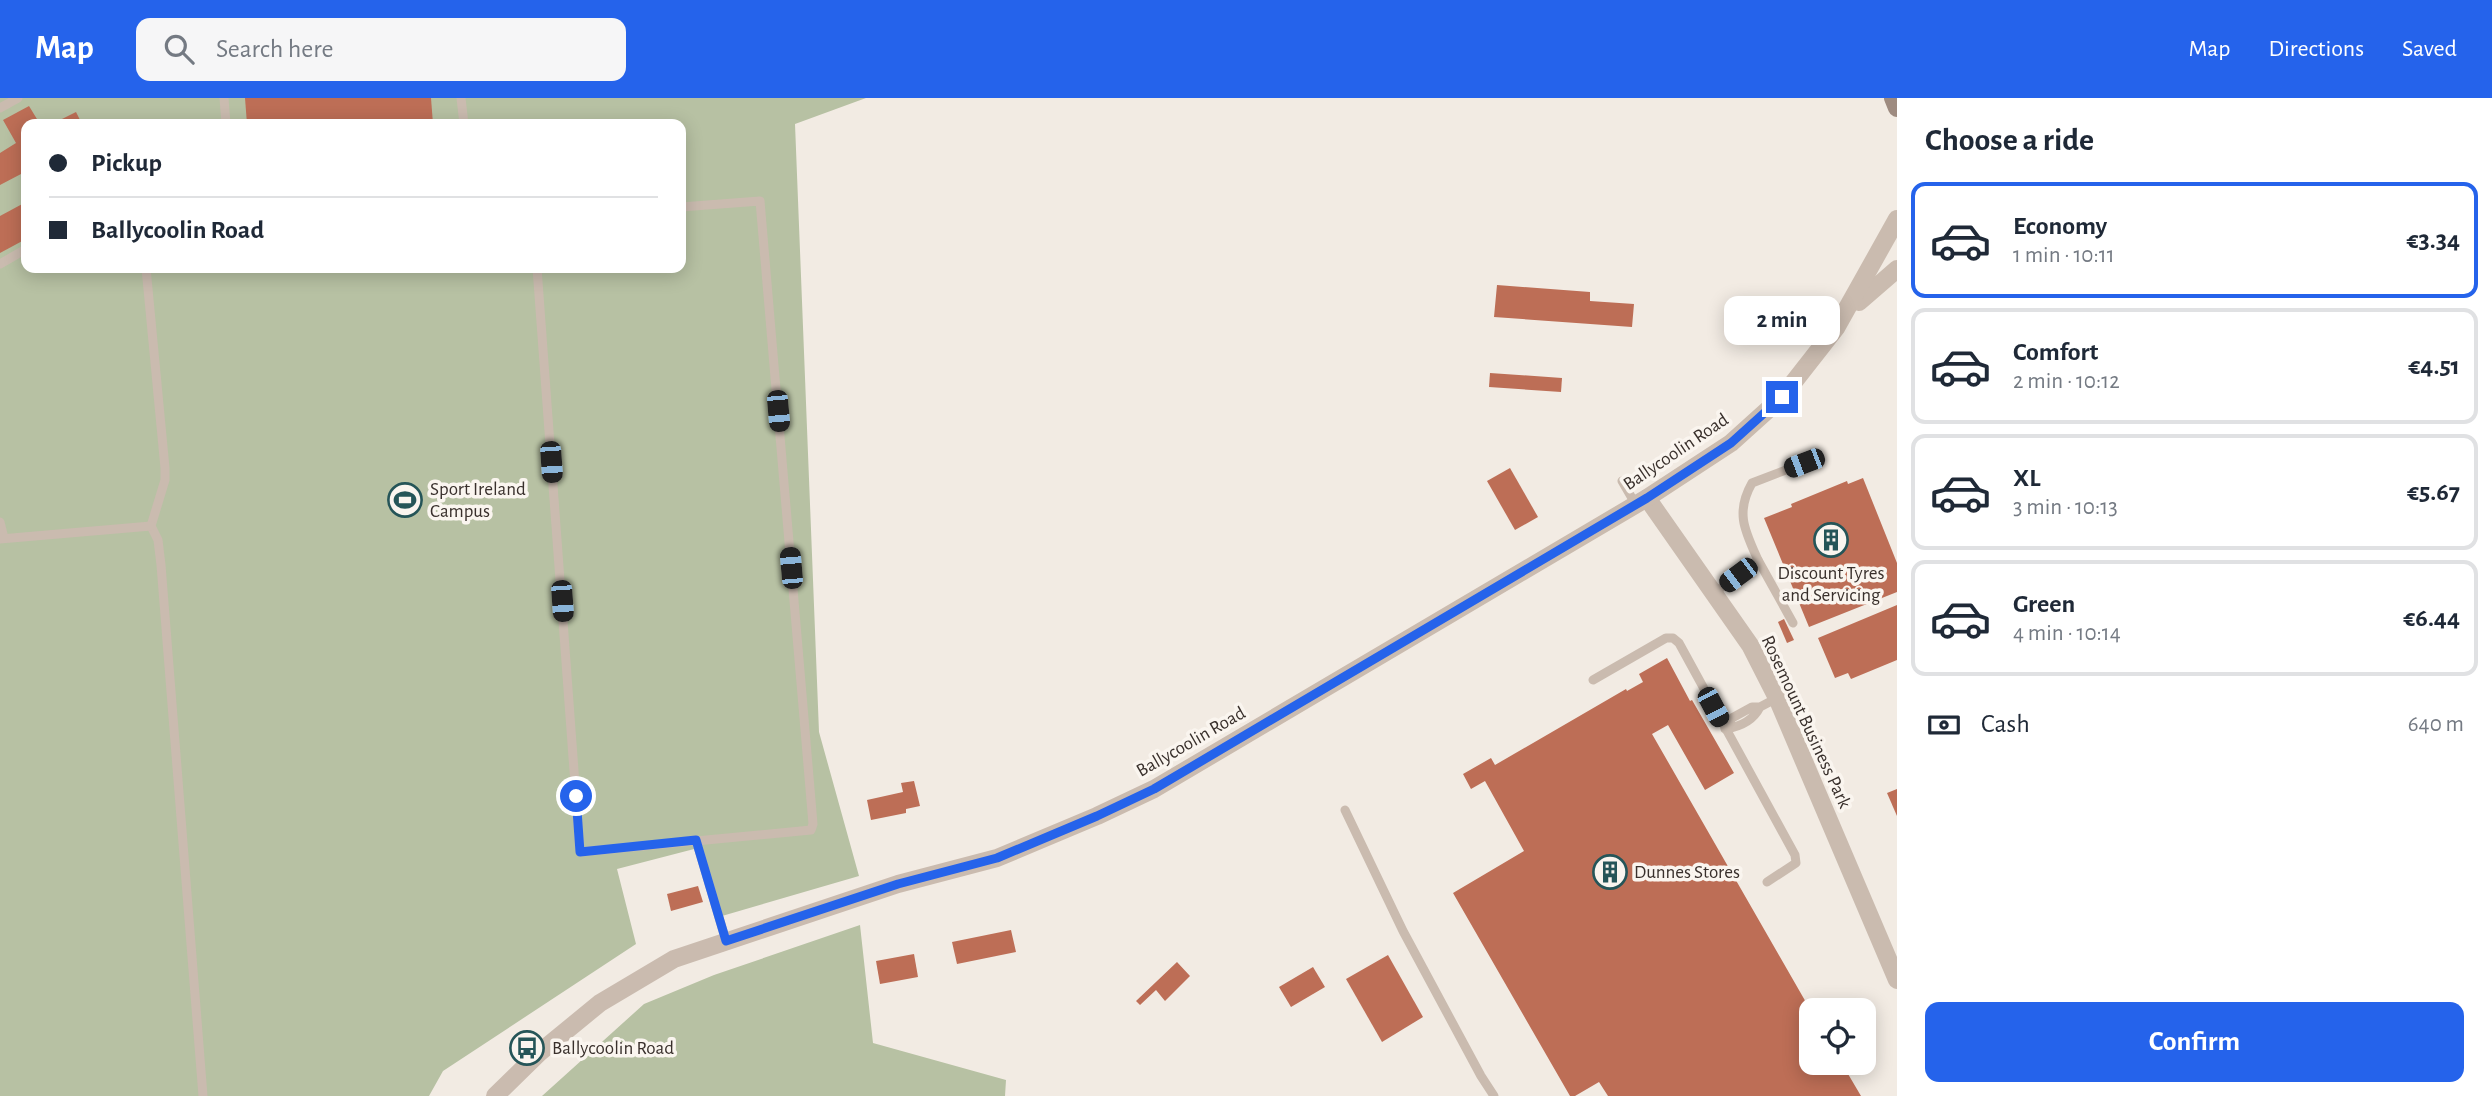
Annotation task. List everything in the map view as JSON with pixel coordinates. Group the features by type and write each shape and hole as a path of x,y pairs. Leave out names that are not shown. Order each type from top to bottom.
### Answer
{"main road":[{"path":"1893,98 1897,108"}],"street":[{"name":"Ballycoolin Road","path":"1846,314 1897,219"},
{"name":"Ballycoolin Road","path":"495,1096 539,1053 600,1003 674,958 898,884 997,858 1154,789 1641,501 1731,443 1782,397 1846,314 1897,269"},
{"name":"Rosemount Business Park","path":"1641,501 1750,645 1777,698 1897,980"}],"lane":[{"path":"0,108 18,98"},
{"path":"224,98 226,119"},
{"path":"461,98 463,119"},
{"path":"537,273 580,852 811,830 813,824 760,201 686,206"},
{"path":"0,264 21,252"},
{"path":"146,273 165,477 151,526 158,540 161,565 203,1096"},
{"path":"1793,623 1746,536 1742,515 1745,496 1752,483 1804,463"},
{"path":"1622,481 1641,501"},
{"path":"0,522 2,538 151,526"},
{"path":"1713,593 1758,560"},
{"path":"1593,680 1666,638 1673,638 1679,643 1797,860 1767,882"},
{"path":"1725,729 1732,718 1752,707 1760,708 1777,698"},
{"path":"1345,810 1403,931 1494,1096"},
{"path":"696,840 726,941"}],"green space":[{"name":"Sport Ireland Campus","path":"0,98 866,98 795,124 819,732 859,876 722,916 698,848 617,869 636,944 443,1071 429,1096 0,1096"},
{"path":"860,925 873,1043 1006,1080 1005,1096 542,1096 644,1004 714,975"}],"building":[{"path":"245,98 431,98 433,119 247,119"},
{"path":"29,106 37,119 21,119 21,174 0,185 0,153 16,143 3,120"},
{"path":"76,112 80,119 62,119"},
{"path":"21,205 21,242 0,253 0,216"},
{"path":"1497,285 1590,292 1590,301 1634,304 1632,327 1494,317"},
{"path":"1490,373 1562,378 1561,392 1489,387"},
{"path":"1510,468 1538,517 1515,530 1487,481"},
{"name":"Discount Tyres and Servicing","path":"1863,478 1897,563 1897,592 1809,627 1764,518 1847,481 1848,484"},
{"path":"1897,605 1897,660 1851,679 1848,673 1835,678 1818,638"},
{"path":"1784,619 1794,640 1787,643 1778,622"},
{"name":"Dunnes Stores","path":"1667,658 1734,773 1705,790 1668,725 1652,734 1804,998 1799,998 1799,1075 1849,1075 1861,1096 1608,1096 1599,1082 1575,1096 1570,1096 1453,893 1524,851 1485,781 1471,789 1463,774 1491,758 1495,765 1626,689 1627,691 1643,682 1639,674"},
{"path":"914,781 920,806 906,809 906,813 871,820 867,800 903,792 901,783"},
{"path":"1897,789 1897,816 1887,793"},
{"path":"698,886 703,902 671,911 667,894"},
{"path":"1011,930 1016,952 957,964 952,942"},
{"path":"914,954 918,977 880,984 876,961"},
{"path":"1388,955 1423,1017 1382,1042 1346,979"},
{"path":"1177,962 1190,976 1165,1001 1156,990 1140,1005 1136,1001"},
{"path":"1313,967 1325,987 1291,1007 1279,987"}],"place":[{"name":"Sport Ireland Campus","path":"405,500"},
{"name":"Discount Tyres and Servicing","path":"1831,540"},
{"name":"Dunnes Stores","path":"1610,872"},
{"name":"Ballycoolin Road","path":"527,1048"}],"route":[{"path":"576,796 580,852 696,840 726,941 898,884 997,858 1154,789 1647,498 1731,443 1782,397"}]}
